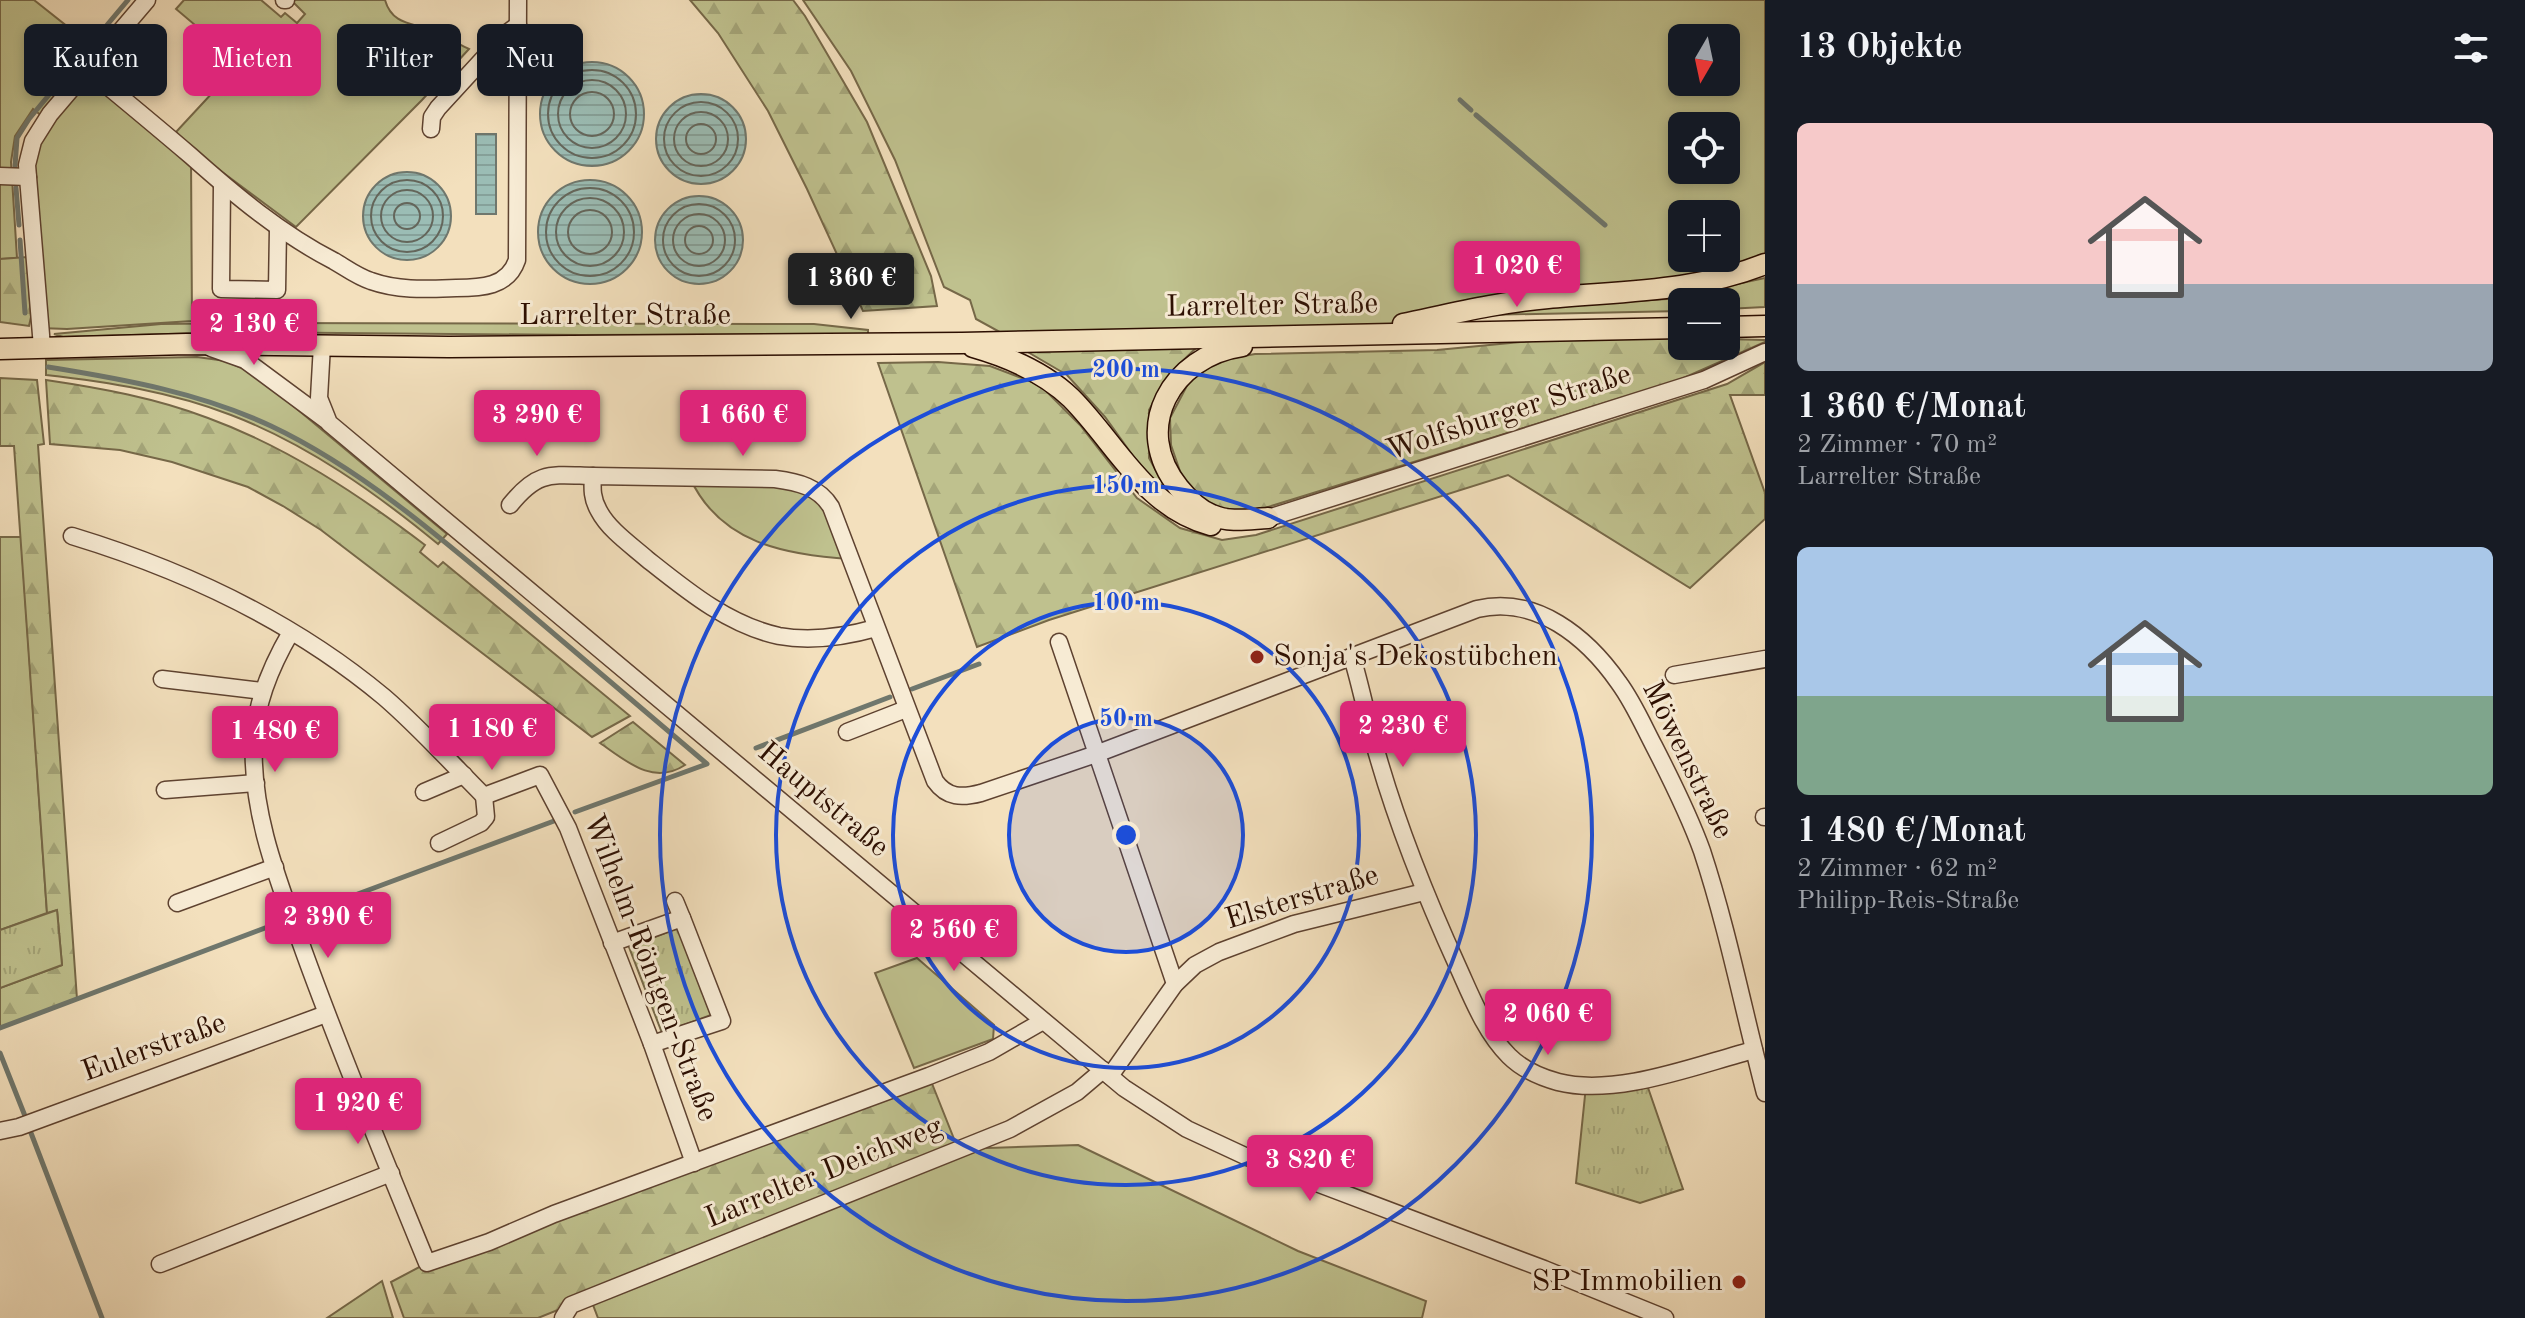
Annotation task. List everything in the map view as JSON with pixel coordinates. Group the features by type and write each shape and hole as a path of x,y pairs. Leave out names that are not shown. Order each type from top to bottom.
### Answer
{"main road":[{"path":"1268,518 1233,520 1202,510 1186,497 1169,473 1159,432 1163,406 1181,375 1200,359 1216,351 1278,340 1348,334 1489,306 1689,286 1729,277 1765,264"},
{"path":"1740,327 1765,326"},
{"name":"Larrelter Straße","path":"0,349 202,344 646,347 1668,328"},
{"path":"962,343 1003,357 1054,384 1085,414 1143,483 1182,513 1208,525 1227,528 1268,518"}],"street":[{"path":"127,24 147,0"},
{"path":"518,0 518,24"},
{"path":"431,129 432,117 438,108 477,66"},
{"path":"42,347 27,165 33,141 66,96"},
{"path":"118,96 278,229 369,281 414,289 484,287 505,279 515,268 518,96"},
{"path":"0,176 28,177"},
{"path":"222,185 221,289 277,290 278,229"},
{"name":"Hauptstraße","path":"202,344 245,360 329,423 1043,1021 1164,1116 1279,1170 1544,1269 1665,1318"},
{"path":"322,345 319,398 329,423"},
{"name":"Wolfsburger Straße","path":"1268,518 1704,380 1765,352"},
{"path":"593,476 593,498 602,517 613,529 679,585 727,616 763,631 800,638 833,638 876,628"},
{"path":"510,505 528,485 545,477 775,479 809,487 827,500 831,507 906,709 847,732"},
{"path":"72,536 125,552 242,603 291,632 384,697 484,796 486,817 481,823 439,843"},
{"name":"Möwenstraße","path":"906,709 935,781 945,793 969,796 1096,754 1477,609 1502,605 1537,613 1555,621 1597,656 1618,682 1679,792 1714,894 1765,1093"},
{"path":"291,632 262,691 254,739 256,783 266,837 326,1014 427,1263 989,1052 1043,1021"},
{"path":"1059,642 1175,984"},
{"path":"1352,657 1377,755 1424,892 1488,1030 1510,1057 1529,1071 1557,1082 1599,1086 1645,1079 1754,1050"},
{"path":"1674,675 1765,659"},
{"path":"162,679 262,691"},
{"path":"424,792 464,775"},
{"name":"Wilhelm-Röntgen-Straße","path":"484,796 540,775 568,828 652,1044 694,1163"},
{"path":"165,790 256,783"},
{"path":"177,903 275,867"},
{"name":"Elsterstraße","path":"1106,1073 1175,984 1195,965 1271,932 1322,916 1424,892"},
{"path":"652,1044 722,1021 675,901"},
{"path":"612,943 682,918"},
{"name":"Eulerstraße","path":"0,1131 24,1125 326,1014"},
{"name":"Larrelter Deichweg","path":"563,1318 571,1305 1010,1129 1106,1073"},
{"path":"160,1264 391,1173"}],"green space":[{"path":"0,0 34,0 64,24 24,24 24,96 59,96 42,116 33,109 15,136 11,162 17,258 0,259"},
{"path":"184,0 261,0 281,17 285,13 297,23 305,14 293,2 295,0 385,0 398,19 411,24 337,24 337,96 426,96 296,227 202,157 176,132 209,96 321,96 321,24 194,24 176,9"},
{"path":"690,0 793,0 867,122 931,276 937,306 863,311 768,111 718,33"},
{"path":"803,0 1765,0 1765,264 1740,268 1740,200 1668,200 1668,272 1718,272 1353,334 1016,341 976,319 970,300 944,287 895,160 851,71"},
{"path":"461,45 469,49 461,58"},
{"path":"69,96 119,96 191,157 192,321 40,328 29,152"},
{"path":"27,257 29,326 0,322 0,259"},
{"path":"1765,278 1765,307 1740,308 1740,288 1718,288"},
{"path":"1667,299 1668,311 1481,315 1537,307"},
{"path":"161,324 814,324 868,330 868,334 238,332 63,337 54,334"},
{"path":"1668,338 1668,360 1724,360 1679,380 1242,515 1210,505 1184,483 1171,445 1170,418 1190,380 1221,360 1255,354 1437,350 1532,341"},
{"path":"1740,339 1765,342 1740,353"},
{"path":"1197,347 1170,373 1149,410 1149,458 1171,498 1067,375 1026,351"},
{"path":"197,357 226,361 255,374 447,534 438,544 340,471 287,440 231,415 140,389 46,375 46,360"},
{"path":"938,362 990,366 1040,385 1080,425 1137,498 1180,528 1222,540 1256,535 1727,384 1765,362 1765,395 1730,395 1765,493 1765,519 1690,588 1508,475 1049,620 977,647 878,363"},
{"path":"0,378 37,380 44,444 38,445 77,999 0,1028 0,988 62,965 57,910 47,913 14,446 0,446"},
{"path":"46,380 128,394 188,411 294,457 348,490 425,545 420,552 438,567 443,562 630,716 592,737 321,530 248,487 172,462 120,450 50,444"},
{"path":"690,478 775,479 818,492 850,559 779,549 737,531 719,518 703,500"},
{"path":"0,537 21,537 47,913 0,930"},
{"path":"633,722 685,765 673,771 651,772 640,769 600,743"},
{"path":"57,910 62,965 0,988 0,930"},
{"path":"678,928 711,1015 662,1033 629,947"},
{"path":"917,958 994,1025 993,1039 914,1068 875,973"},
{"path":"929,1076 958,1149 538,1318 404,1318 391,1282 427,1263"},
{"path":"1645,1079 1683,1189 1640,1203 1576,1183 1586,1086"},
{"path":"1078,1145 1298,1251 1426,1301 1422,1318 598,1318 590,1297 958,1149"},
{"path":"382,1281 393,1318 327,1318"}],"water":[{"path":"583,63 602,63 621,71 635,85 643,104 643,124 635,143 621,157 602,165 582,165 563,157 549,143 541,124 543,96 583,96"},
{"path":"701,94 718,98 733,107 742,122 746,139 742,156 733,171 718,180 701,184 684,180 669,171 660,156 656,139 660,122 669,107 684,98"},
{"path":"476,134 496,134 496,214 476,214"},
{"path":"407,172 424,176 438,185 447,199 451,216 447,233 438,247 424,256 407,260 390,256 376,247 367,233 363,216 367,199 376,185 390,176"},
{"path":"590,180 610,184 627,195 638,212 642,232 638,252 627,269 610,280 590,284 570,280 553,269 542,252 538,232 542,212 553,195 570,184"},
{"path":"699,196 724,203 736,215 743,240 736,265 724,277 699,284 674,277 662,265 655,240 662,215 674,203"}],"waterway":[{"path":"108,24 128,0"},
{"path":"15,166 17,138 48,96"},
{"path":"1460,100 1471,110"},
{"path":"1476,115 1605,225"},
{"path":"16,188 19,225"},
{"path":"20,240 25,313"},
{"path":"48,367 133,382 217,405 271,426 335,462 367,482 457,552 707,764 575,812"},
{"path":"912,689 979,664"},
{"path":"756,748 890,697"},
{"path":"304,914 554,821"},
{"path":"0,1028 281,922"},
{"path":"0,1053 25,1116"},
{"path":"31,1133 102,1318"}],"place":[{"name":"Sonja's Dekostübchen","path":"1257,657"},
{"name":"SP Immobilien","path":"1739,1282"}]}
